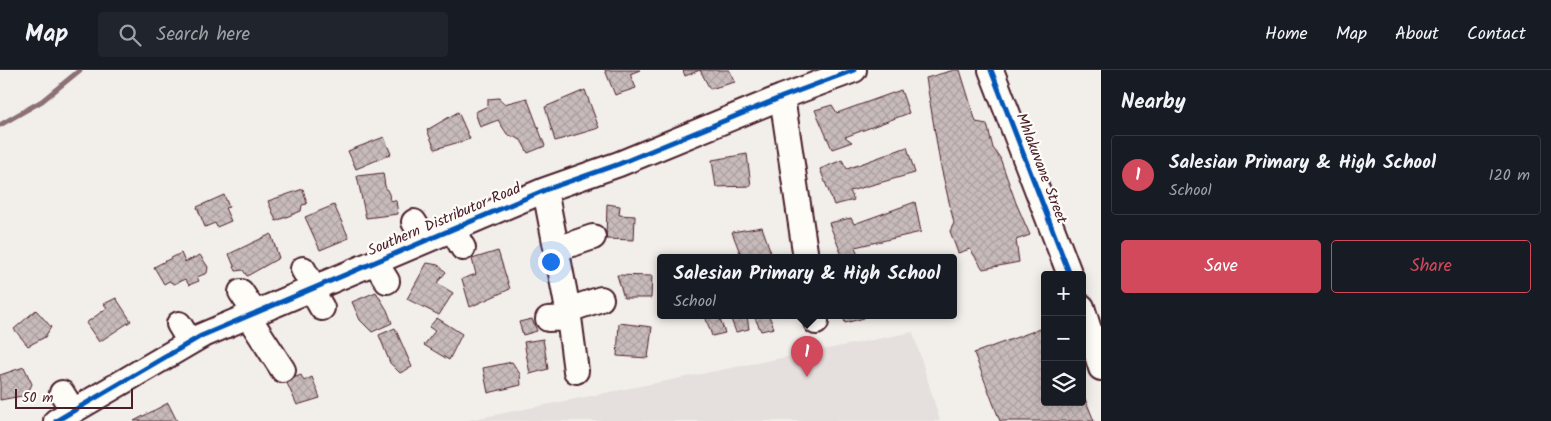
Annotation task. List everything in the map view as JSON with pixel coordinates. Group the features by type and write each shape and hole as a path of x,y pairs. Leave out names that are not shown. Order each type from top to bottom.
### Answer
{"street":[{"name":"Southern Distributor Road","path":"64,408 184,333 252,315 312,289 381,271 420,231 457,239 545,190 619,164 782,97 854,70"},
{"name":"Mhlakuvane Street","path":"990,70 1068,271"},
{"path":"782,97 805,254"},
{"path":"545,190 556,249 561,316 576,371"},
{"path":"556,249 593,237"},
{"path":"241,292 283,370"},
{"path":"561,316 601,298"},
{"path":"1085,316 1101,368"}],"shaded area":[{"path":"913,332 940,421 464,421"}],"building":[{"path":"605,70 640,70 630,74 636,88 615,95"},
{"path":"683,70 700,70 685,76"},
{"path":"700,70 729,70 735,82 710,89"},
{"path":"960,70 976,122 987,124 993,148 1000,158 1030,235 1016,240 1019,262 983,269 970,249 958,253 950,231 954,223 940,163 926,78"},
{"path":"585,90 599,128 555,141 545,107"},
{"path":"901,90 909,113 845,137 852,142 832,149 815,110 832,105 837,113"},
{"path":"499,98 504,104 527,98 545,146 528,153 521,140 507,134 498,120 480,127 475,112 488,106 488,99"},
{"path":"458,112 470,139 435,149 427,130"},
{"path":"384,137 391,154 356,169 348,151"},
{"path":"907,147 915,173 850,191 854,200 834,205 820,169 842,160 847,169"},
{"path":"747,154 751,186 716,187 712,160"},
{"path":"383,173 390,200 396,201 398,214 366,218 357,176"},
{"path":"303,189 307,204 302,205 301,211 276,221 268,201"},
{"path":"224,195 229,207 225,208 231,221 217,227 215,223 205,227 197,207"},
{"path":"915,202 921,232 855,247 857,254 841,254 829,223 851,218 854,224"},
{"path":"607,204 620,206 619,215 635,216 634,240 606,239"},
{"path":"334,205 349,238 320,250 305,217"},
{"path":"762,227 771,253 740,254 732,232"},
{"path":"271,234 279,258 247,276 243,270 236,271 229,254"},
{"path":"498,251 510,289 470,307 462,279 476,274 472,259"},
{"path":"181,253 185,262 200,255 208,267 207,273 197,277 199,281 189,285 185,279 174,284 169,281 164,284 154,267"},
{"path":"427,263 438,265 446,272 437,283 453,293 439,315 407,299"},
{"path":"617,275 652,276 651,298 624,298"},
{"path":"376,292 387,310 392,323 372,332 360,320 352,302"},
{"path":"116,298 131,321 99,342 86,323 107,308 104,304"},
{"path":"36,310 51,327 45,337 28,346 14,329"},
{"path":"437,318 462,334 449,360 424,345 435,331 429,327"},
{"path":"532,319 537,331 523,335 519,322"},
{"path":"706,319 720,319 725,333 712,336"},
{"path":"731,319 747,319 749,329 736,332"},
{"path":"755,319 770,319 774,328 761,331"},
{"path":"844,319 860,319 845,323"},
{"path":"619,323 652,327 648,358 617,356"},
{"path":"395,328 412,367 400,373 390,363 379,335"},
{"path":"1041,328 1041,406 1086,406 1086,401 1094,421 1000,421 974,353"},
{"path":"543,339 548,369 530,374 524,342"},
{"path":"512,362 520,374 521,385 488,393 483,368"},
{"path":"24,367 32,384 27,395 0,400 0,375"},
{"path":"301,375 304,381 312,377 320,398 297,405 286,381"},
{"path":"168,403 177,421 134,421"}],"waterway":[{"path":"0,125 42,101 80,70"}],"cycle path":[{"path":"56,421 201,336 545,190 619,164 782,97 854,70"},
{"path":"991,70 1068,271"}],"place":[{"name":"Salesian Primary & High School","path":"807,377"}]}
